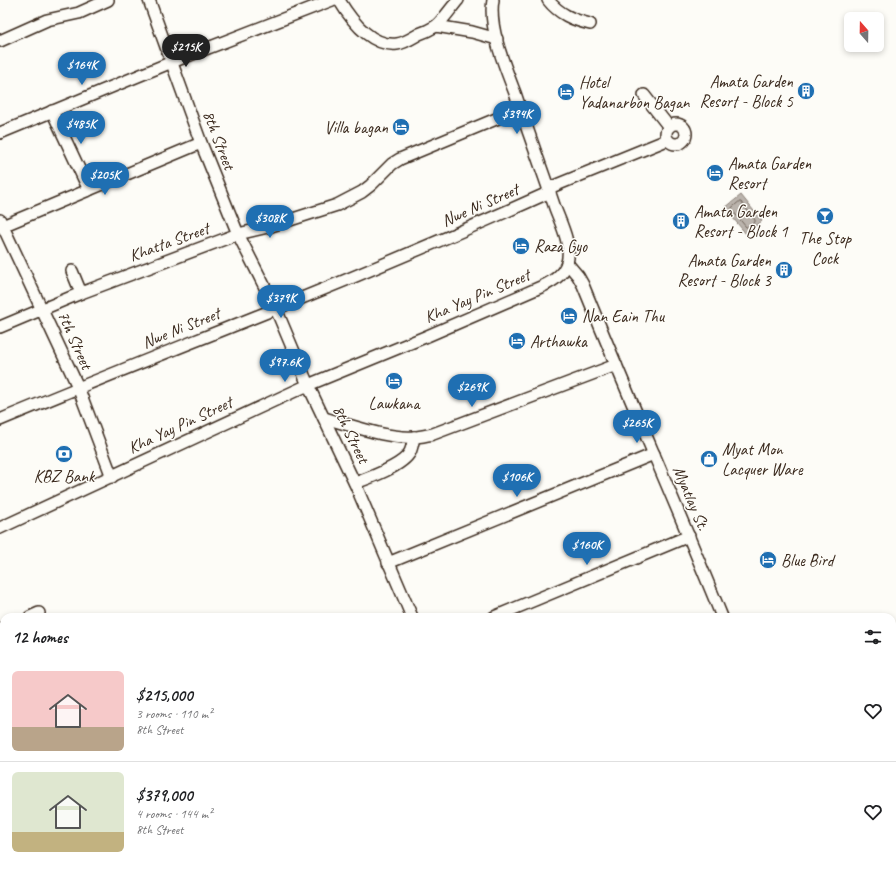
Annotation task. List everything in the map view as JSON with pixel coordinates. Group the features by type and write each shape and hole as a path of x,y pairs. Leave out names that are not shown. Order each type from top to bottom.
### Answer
{"street":[{"path":"0,41 47,20 79,13 108,0"},
{"name":"8th Street","path":"149,0 201,143 238,234 276,309 308,385 355,483 410,613"},
{"path":"0,133 172,62 331,0 347,12 366,34 387,44 404,42 436,26 458,0"},
{"path":"493,0 491,15 497,39 566,239 568,257 567,263"},
{"path":"548,0 554,8 564,14 577,21 590,24"},
{"path":"436,26 472,32 497,39"},
{"path":"644,95 669,127"},
{"name":"Khatta Street","path":"0,327 81,292 238,234 268,227 337,205 362,192 392,164 400,159 520,109"},
{"path":"52,111 89,190"},
{"path":"679,124 685,128 686,139 680,144 673,144 667,140 666,133 672,125 679,124"},
{"name":"Nwe Ni Street","path":"0,420 78,387 276,309 411,253 550,190 667,140"},
{"path":"1,224 89,190 201,143"},
{"name":"7th Street","path":"1,224 78,387 112,477"},
{"name":"Myatlay St.","path":"567,263 583,285 720,613"},
{"name":"Kha Yay Pin Street","path":"0,528 308,385 543,286 558,277 564,270 567,263"},
{"path":"72,271 81,292"},
{"path":"324,418 365,430 398,436 414,437 433,434 616,365"},
{"path":"355,483 373,477 389,469 405,458 409,454 414,437"},
{"path":"388,562 654,454"},
{"path":"504,613 689,536"}],"water":[{"path":"741,195 762,221 746,234 725,208"}],"place":[{"name":"Amata Garden Resort - Block 5","path":"806,91"},
{"name":"Hotel Yadanarbon Bagan","path":"566,92"},
{"name":"Villa bagan","path":"401,127"},
{"name":"Amata Garden Resort","path":"715,173"},
{"name":"The Stop Cock","path":"825,216"},
{"name":"Amata Garden Resort - Block 1","path":"681,221"},
{"name":"Raza Gyo","path":"521,246"},
{"name":"Amata Garden Resort - Block 3","path":"784,270"},
{"name":"Nan Eain Thu","path":"569,316"},
{"name":"Arthawka","path":"517,341"},
{"name":"Lawkana","path":"394,381"},
{"name":"KBZ Bank","path":"64,454"},
{"name":"Myat Mon Lacquer Ware","path":"709,459"},
{"name":"Blue Bird","path":"768,560"}]}
